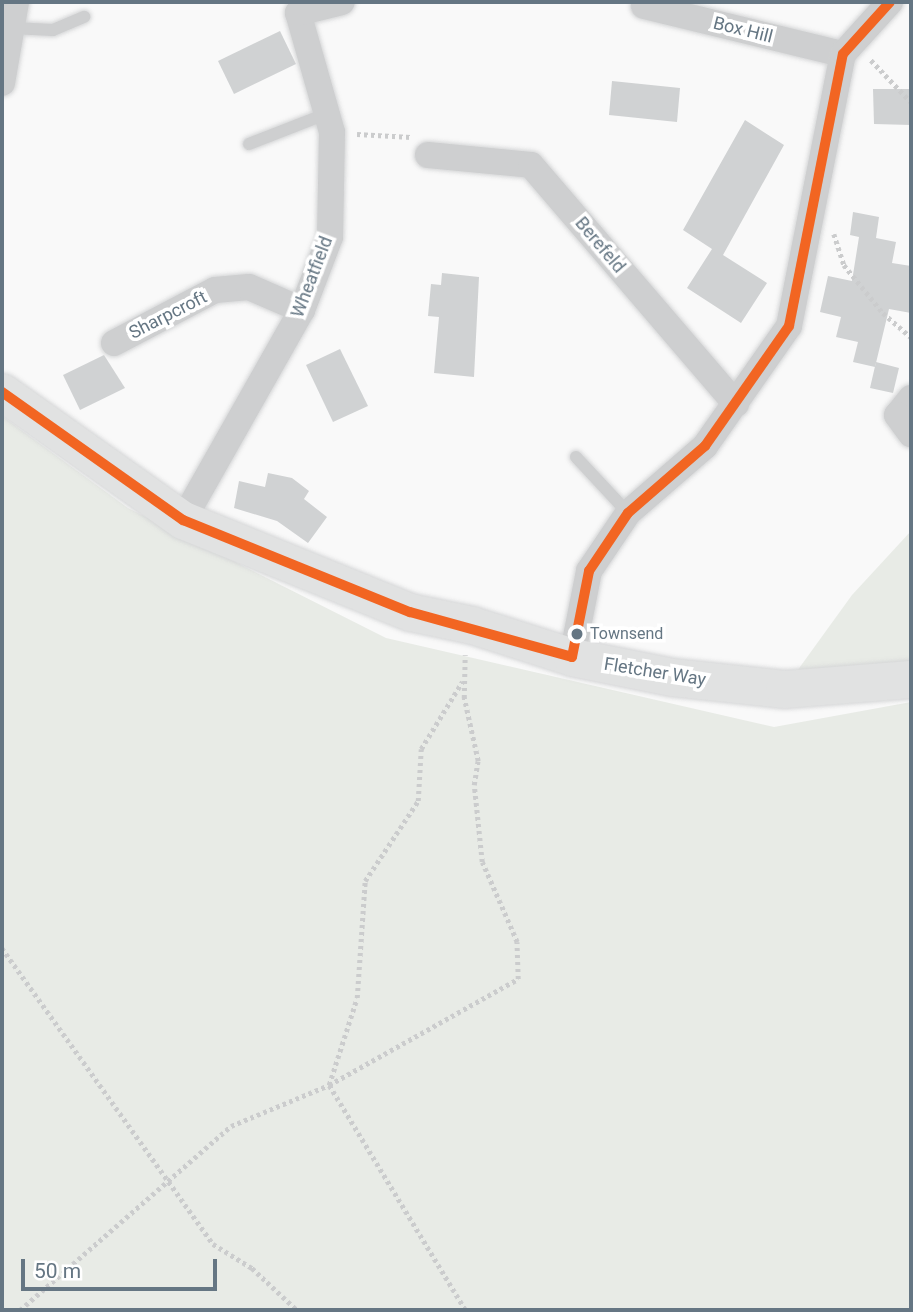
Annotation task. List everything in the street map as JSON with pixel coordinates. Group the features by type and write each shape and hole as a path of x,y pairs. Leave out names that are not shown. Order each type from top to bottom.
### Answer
{"street":[{"path":"2,83 16,2"},
{"name":"Wheatfield","path":"183,520 302,310 330,237 329,123 295,8 342,2"},
{"path":"572,657 589,571 628,513 705,446 789,326 848,47 890,2"},
{"name":"Box Hill","path":"644,6 848,47"},
{"name":"Berefeld","path":"428,155 531,164 736,404"},
{"name":"Sharpcroft","path":"114,343 215,290 248,287 302,310"},
{"name":"Fletcher Way","path":"2,392 183,520 410,612 472,625 572,657 672,677 783,689 911,679"},
{"path":"911,398 897,415 911,434"}],"lane":[{"path":"13,28 54,30 84,17"},
{"path":"250,144 329,123"},
{"path":"576,457 628,513"}],"path":[{"path":"848,47 911,103"},
{"path":"329,123 429,138 428,155"},
{"path":"812,221 829,226 844,265 883,313 911,337"},
{"path":"19,1310 231,1126 329,1085 518,979 517,942 482,862 474,785 478,761 463,681 472,625"},
{"path":"463,681 421,749 418,801 365,881 357,998 329,1085 465,1310"},
{"path":"2,948 213,1244 252,1268 297,1310"}],"shaded area":[{"path":"2,416 128,508 386,638 774,727 911,702 910,1310 2,1310"},
{"path":"911,531 911,679 784,689 852,595"}],"building":[{"path":"280,31 296,64 234,94 218,61"},
{"path":"612,81 680,88 677,122 609,115"},
{"path":"873,89 911,89 911,125 874,124"},
{"path":"745,120 784,145 723,255 767,283 741,323 687,288 712,249 683,230"},
{"path":"853,212 879,217 876,238 896,242 892,263 911,266 911,313 889,309 875,367 853,362 858,342 836,337 841,317 820,312 828,276 852,281 859,237 850,235"},
{"path":"442,273 479,277 474,377 434,373 439,317 428,316 431,284 441,285"},
{"path":"340,349 368,406 333,422 306,365"},
{"path":"104,355 125,388 80,410 63,375"},
{"path":"876,362 899,368 893,393 870,388"},
{"path":"268,473 292,478 309,491 304,499 327,517 308,543 277,521 234,508 239,481 265,487"}],"transit line":[{"path":"2,392 183,520 410,612 572,657 589,571 628,513 705,446 789,326 843,54 890,2"}],"place":[{"name":"Townsend","path":"577,634"}]}
